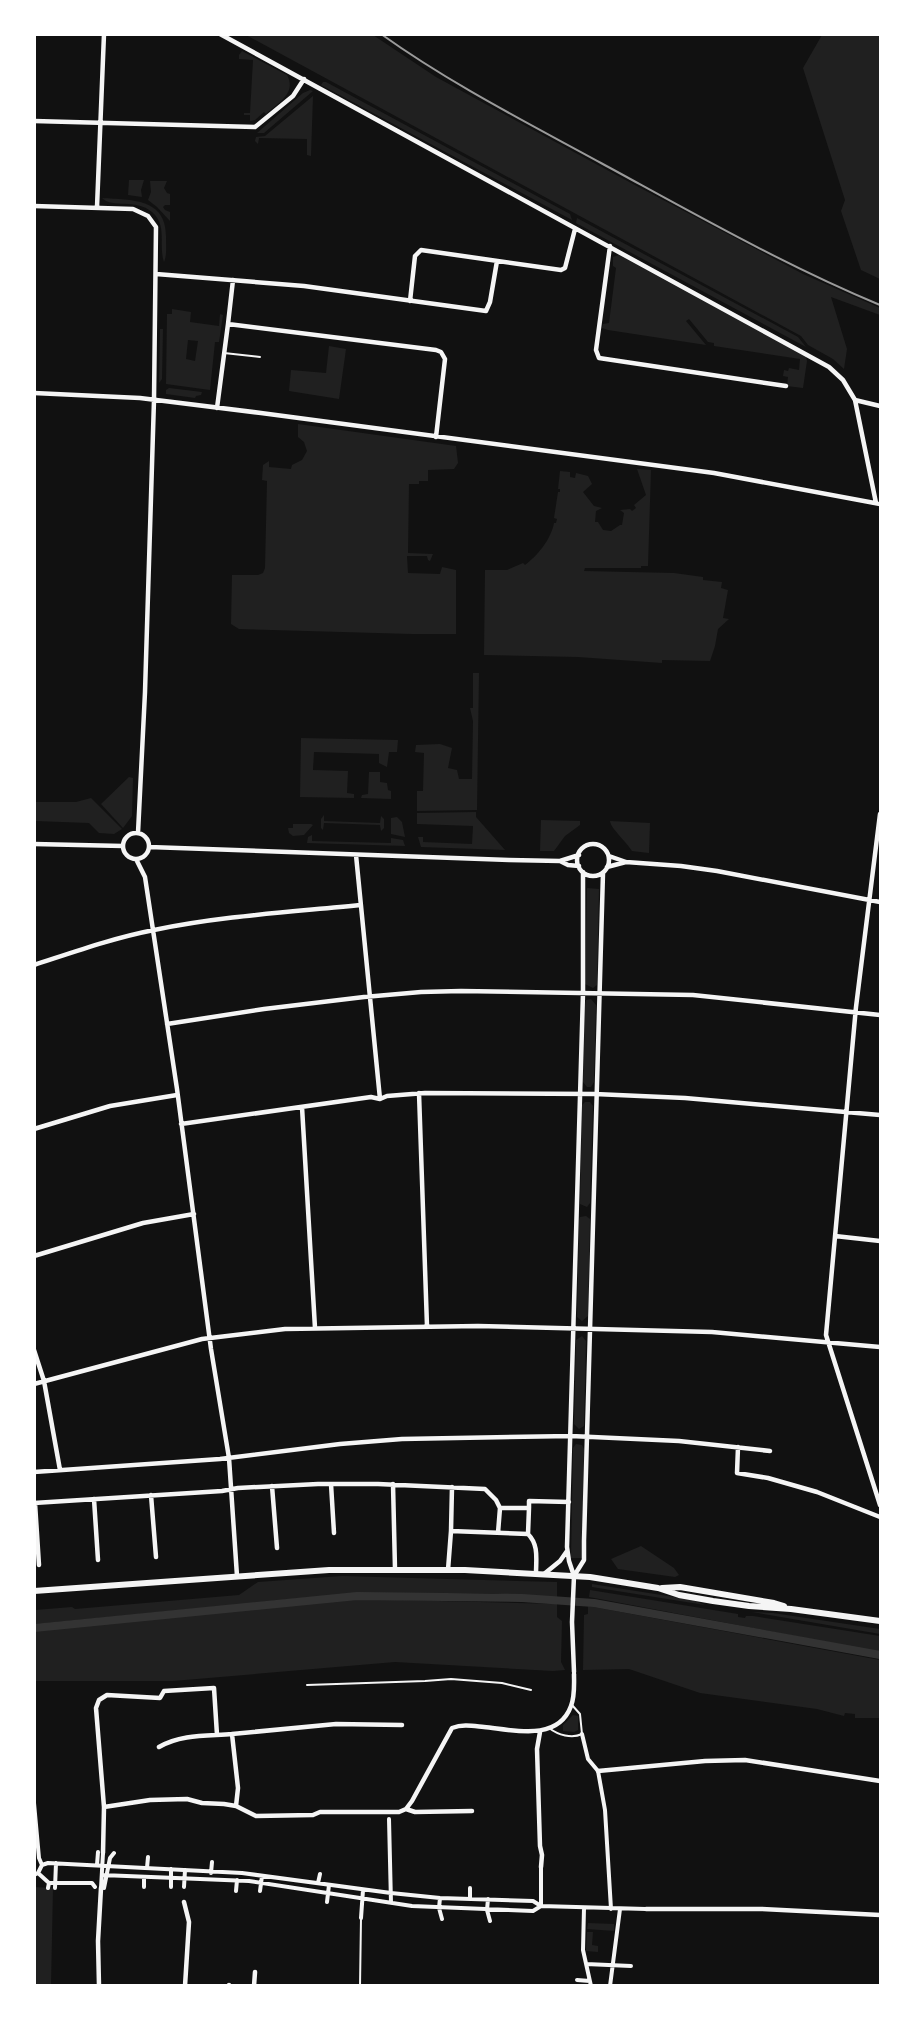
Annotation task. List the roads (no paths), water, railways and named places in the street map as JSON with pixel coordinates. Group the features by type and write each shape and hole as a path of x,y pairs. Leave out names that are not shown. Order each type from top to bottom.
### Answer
{"street":[{"path":"97,207 104,34"},
{"path":"34,393 154,400 714,473 878,504 855,400 837,373 820,361 220,34"},
{"path":"34,121 259,125 293,96 304,79"},
{"path":"34,206 133,209 143,212 152,220 157,234 145,692 138,833"},
{"path":"410,301 415,256 421,250 562,270 568,262 576,228"},
{"path":"610,246 596,350 599,358 786,386"},
{"path":"156,274 304,286 486,312 490,302 497,261"},
{"path":"217,408 233,280"},
{"path":"228,324 364,340 441,352 445,359 436,437"},
{"path":"855,400 880,406"},
{"path":"880,814 856,1012 826,1335 880,1505"},
{"path":"123,846 128,836 138,833 146,838 149,847 145,855 136,859"},
{"path":"34,844 123,846"},
{"path":"603,873 593,876 584,872 579,866 579,855 583,848 593,844 602,847 609,856 626,862 699,868 880,902"},
{"path":"123,846 128,856 136,859 145,877 229,1458 237,1576"},
{"path":"149,847 560,861 579,855"},
{"path":"356,855 380,1099"},
{"path":"574,1576 584,1560 598,994 603,873 609,856"},
{"path":"560,861 568,865 579,866"},
{"path":"607,867 618,866 626,862"},
{"path":"104,1807 168,1798 236,1806 256,1816 313,1815 320,1812 399,1812 406,1809 412,1801 452,1728 465,1725 540,1731 562,1721 572,1705 574,1576 567,1551 583,993 584,872"},
{"path":"34,965 153,930 239,917 360,905"},
{"path":"167,1024 264,1009 420,992 693,995 880,1015"},
{"path":"419,1093 427,1326"},
{"path":"181,1124 371,1097 380,1099 387,1096 419,1093 595,1094 685,1098 880,1115"},
{"path":"34,1129 110,1106 177,1095"},
{"path":"302,1107 315,1328"},
{"path":"34,1256 143,1223 194,1214"},
{"path":"835,1236 880,1241"},
{"path":"34,1384 210,1337 285,1329 427,1326 712,1332 880,1347"},
{"path":"34,1350 44,1381 60,1470"},
{"path":"34,1472 229,1458 369,1441 571,1436 679,1441 771,1451"},
{"path":"738,1447 736,1473 799,1486 880,1517"},
{"path":"331,1484 334,1533"},
{"path":"393,1484 394,1569"},
{"path":"39,1565 35,1503 272,1486 393,1484 485,1489 496,1500 500,1508 498,1533"},
{"path":"272,1486 277,1548"},
{"path":"448,1570 452,1486"},
{"path":"151,1495 156,1557"},
{"path":"94,1499 98,1560"},
{"path":"528,1534 529,1501 569,1502"},
{"path":"500,1508 529,1508"},
{"path":"451,1532 528,1534 536,1547 536,1574"},
{"path":"544,1574 561,1561 567,1551"},
{"path":"34,1591 329,1570 448,1570 574,1576 658,1588 680,1587 774,1603 791,1609 880,1621"},
{"path":"104,1875 102,1865 104,1807 96,1708 101,1698 107,1695 160,1698 164,1691 214,1688 217,1735"},
{"path":"159,1747 179,1738 336,1724 402,1725"},
{"path":"540,1731 537,1749 542,1906"},
{"path":"232,1734 238,1788 236,1806"},
{"path":"582,1734 588,1759 598,1771 605,1810 611,1909"},
{"path":"598,1771 705,1761 745,1760 880,1781"},
{"path":"34,1803 37,1850 42,1865"},
{"path":"406,1809 415,1812 471,1811"},
{"path":"389,1819 391,1903"},
{"path":"97,1864 104,1855"},
{"path":"104,1855 109,1866"},
{"path":"147,1868 148,1857"},
{"path":"211,1879 212,1862"},
{"path":"56,1863 56,1886"},
{"path":"100,1886 92,1883 48,1885 36,1874 42,1865 97,1864 262,1876 440,1898 533,1901 542,1906 611,1909 762,1909 880,1915"},
{"path":"99,1986 100,1886 109,1866"},
{"path":"171,1869 171,1887"},
{"path":"184,1887 185,1870"},
{"path":"318,1883 320,1874"},
{"path":"104,1875 261,1882 362,1899 440,1908 533,1911 542,1906"},
{"path":"144,1876 144,1887"},
{"path":"260,1891 262,1876"},
{"path":"236,1891 237,1880"},
{"path":"327,1902 329,1885"},
{"path":"470,1888 470,1899"},
{"path":"361,1918 363,1890"},
{"path":"440,1898 442,1919"},
{"path":"488,1899 490,1921"},
{"path":"184,1902 189,1922 185,1986"},
{"path":"577,1980 591,1983 583,1950 584,1908"},
{"path":"610,1986 620,1909"},
{"path":"586,1964 632,1966"},
{"path":"254,1986 255,1972"}],"lane":[{"path":"224,353 260,357"},
{"path":"307,1685 451,1679 502,1683 531,1690"},
{"path":"549,1728 560,1735 578,1737 582,1734 580,1714 572,1705"},
{"path":"360,1986 361,1918"}],"waterway":[{"path":"34,1628 357,1596 522,1598 594,1603 880,1655"}],"railway":[{"path":"381,34 489,102 670,201 774,256 880,305"}]}
